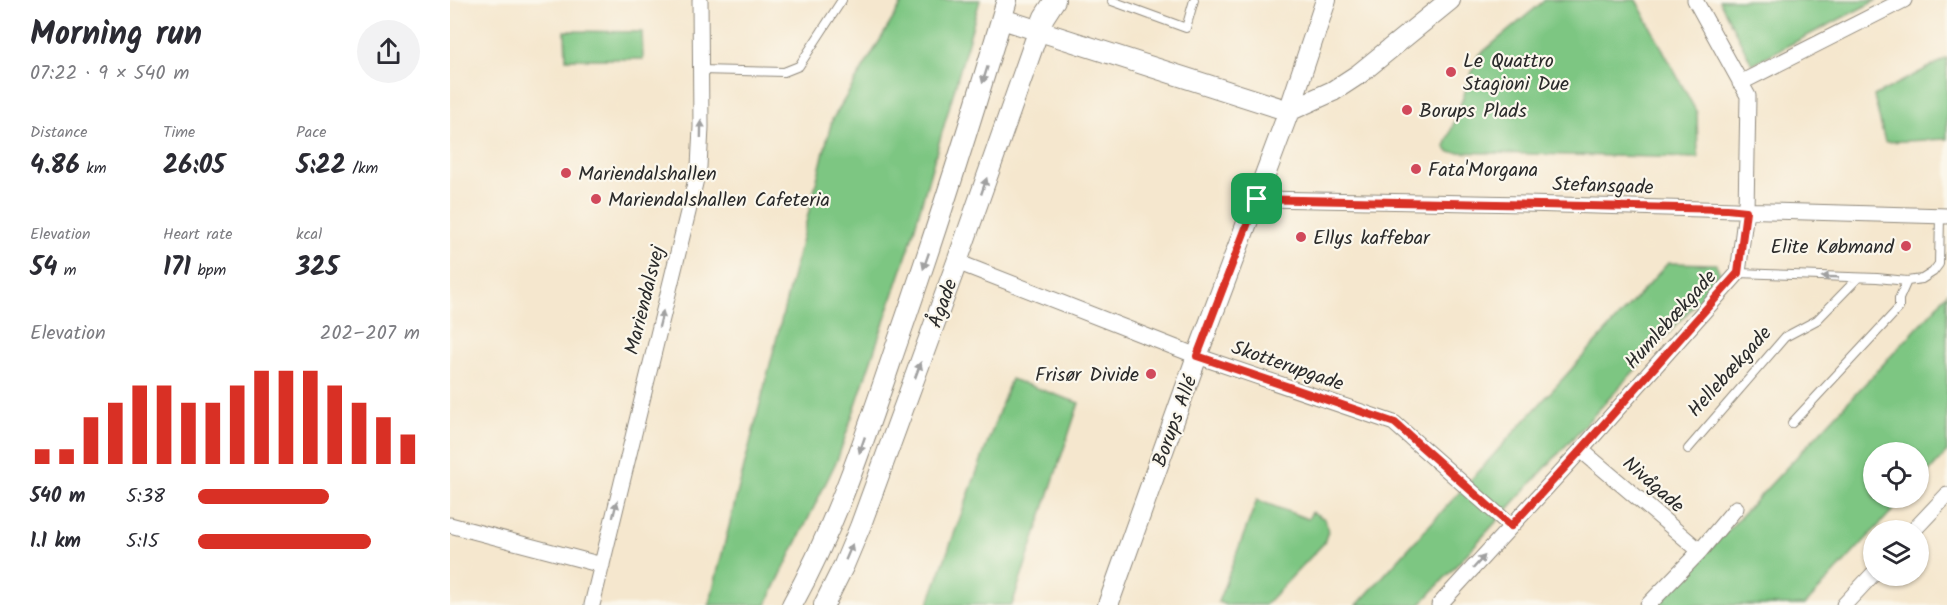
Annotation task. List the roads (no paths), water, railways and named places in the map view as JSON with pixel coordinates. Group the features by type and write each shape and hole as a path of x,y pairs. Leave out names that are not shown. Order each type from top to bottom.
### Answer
{"street":[{"name":"Mariendalsvej","path":"592,605 699,167 700,0"},
{"name":"Ågade","path":"792,605 818,554 853,471 945,207 1007,0"},
{"name":"Ågade","path":"824,605 860,527 1044,16 1055,0"},
{"name":"Borups Allé","path":"1108,605 1197,356 1289,111 1326,0"},
{"path":"1002,19 1044,16 1289,111 1333,91 1359,74 1450,0"},
{"name":"Humlebækgade","path":"1439,605 1738,273 1746,211 1748,96 1695,0"},
{"path":"1740,83 1904,0"},
{"name":"Stefansgade","path":"1257,199 1943,216"},
{"name":"Skotterupgade","path":"957,262 1197,356 1395,423 1511,526"},
{"name":"Nivågade","path":"1581,450 1700,551"},
{"path":"1923,520 1947,495"},
{"path":"1648,605 1700,551 1736,508"},
{"path":"450,525 602,565"},
{"path":"1844,605 1863,585"}],"lane":[{"path":"700,70 784,72 799,66 842,0"},
{"path":"1113,0 1112,2 1186,28 1194,0"},
{"path":"1738,273 1907,281 1922,279 1933,272 1939,264 1943,216"},
{"name":"Hellebækgade","path":"1688,449 1785,338 1817,320 1858,278"},
{"path":"1792,423 1899,308 1899,299 1907,281"}],"place":[{"name":"Le Quattro Stagioni Due","path":"1451,72"},
{"name":"Borups Plads","path":"1407,110"},
{"name":"Fata'Morgana","path":"1416,169"},
{"name":"Mariendalshallen","path":"566,173"},
{"name":"Mariendalshallen Cafeteria","path":"596,199"},
{"name":"Ellys kaffebar","path":"1301,237"},
{"name":"Elite Købmand","path":"1906,246"},
{"name":"Frisør Divide","path":"1151,374"}]}
